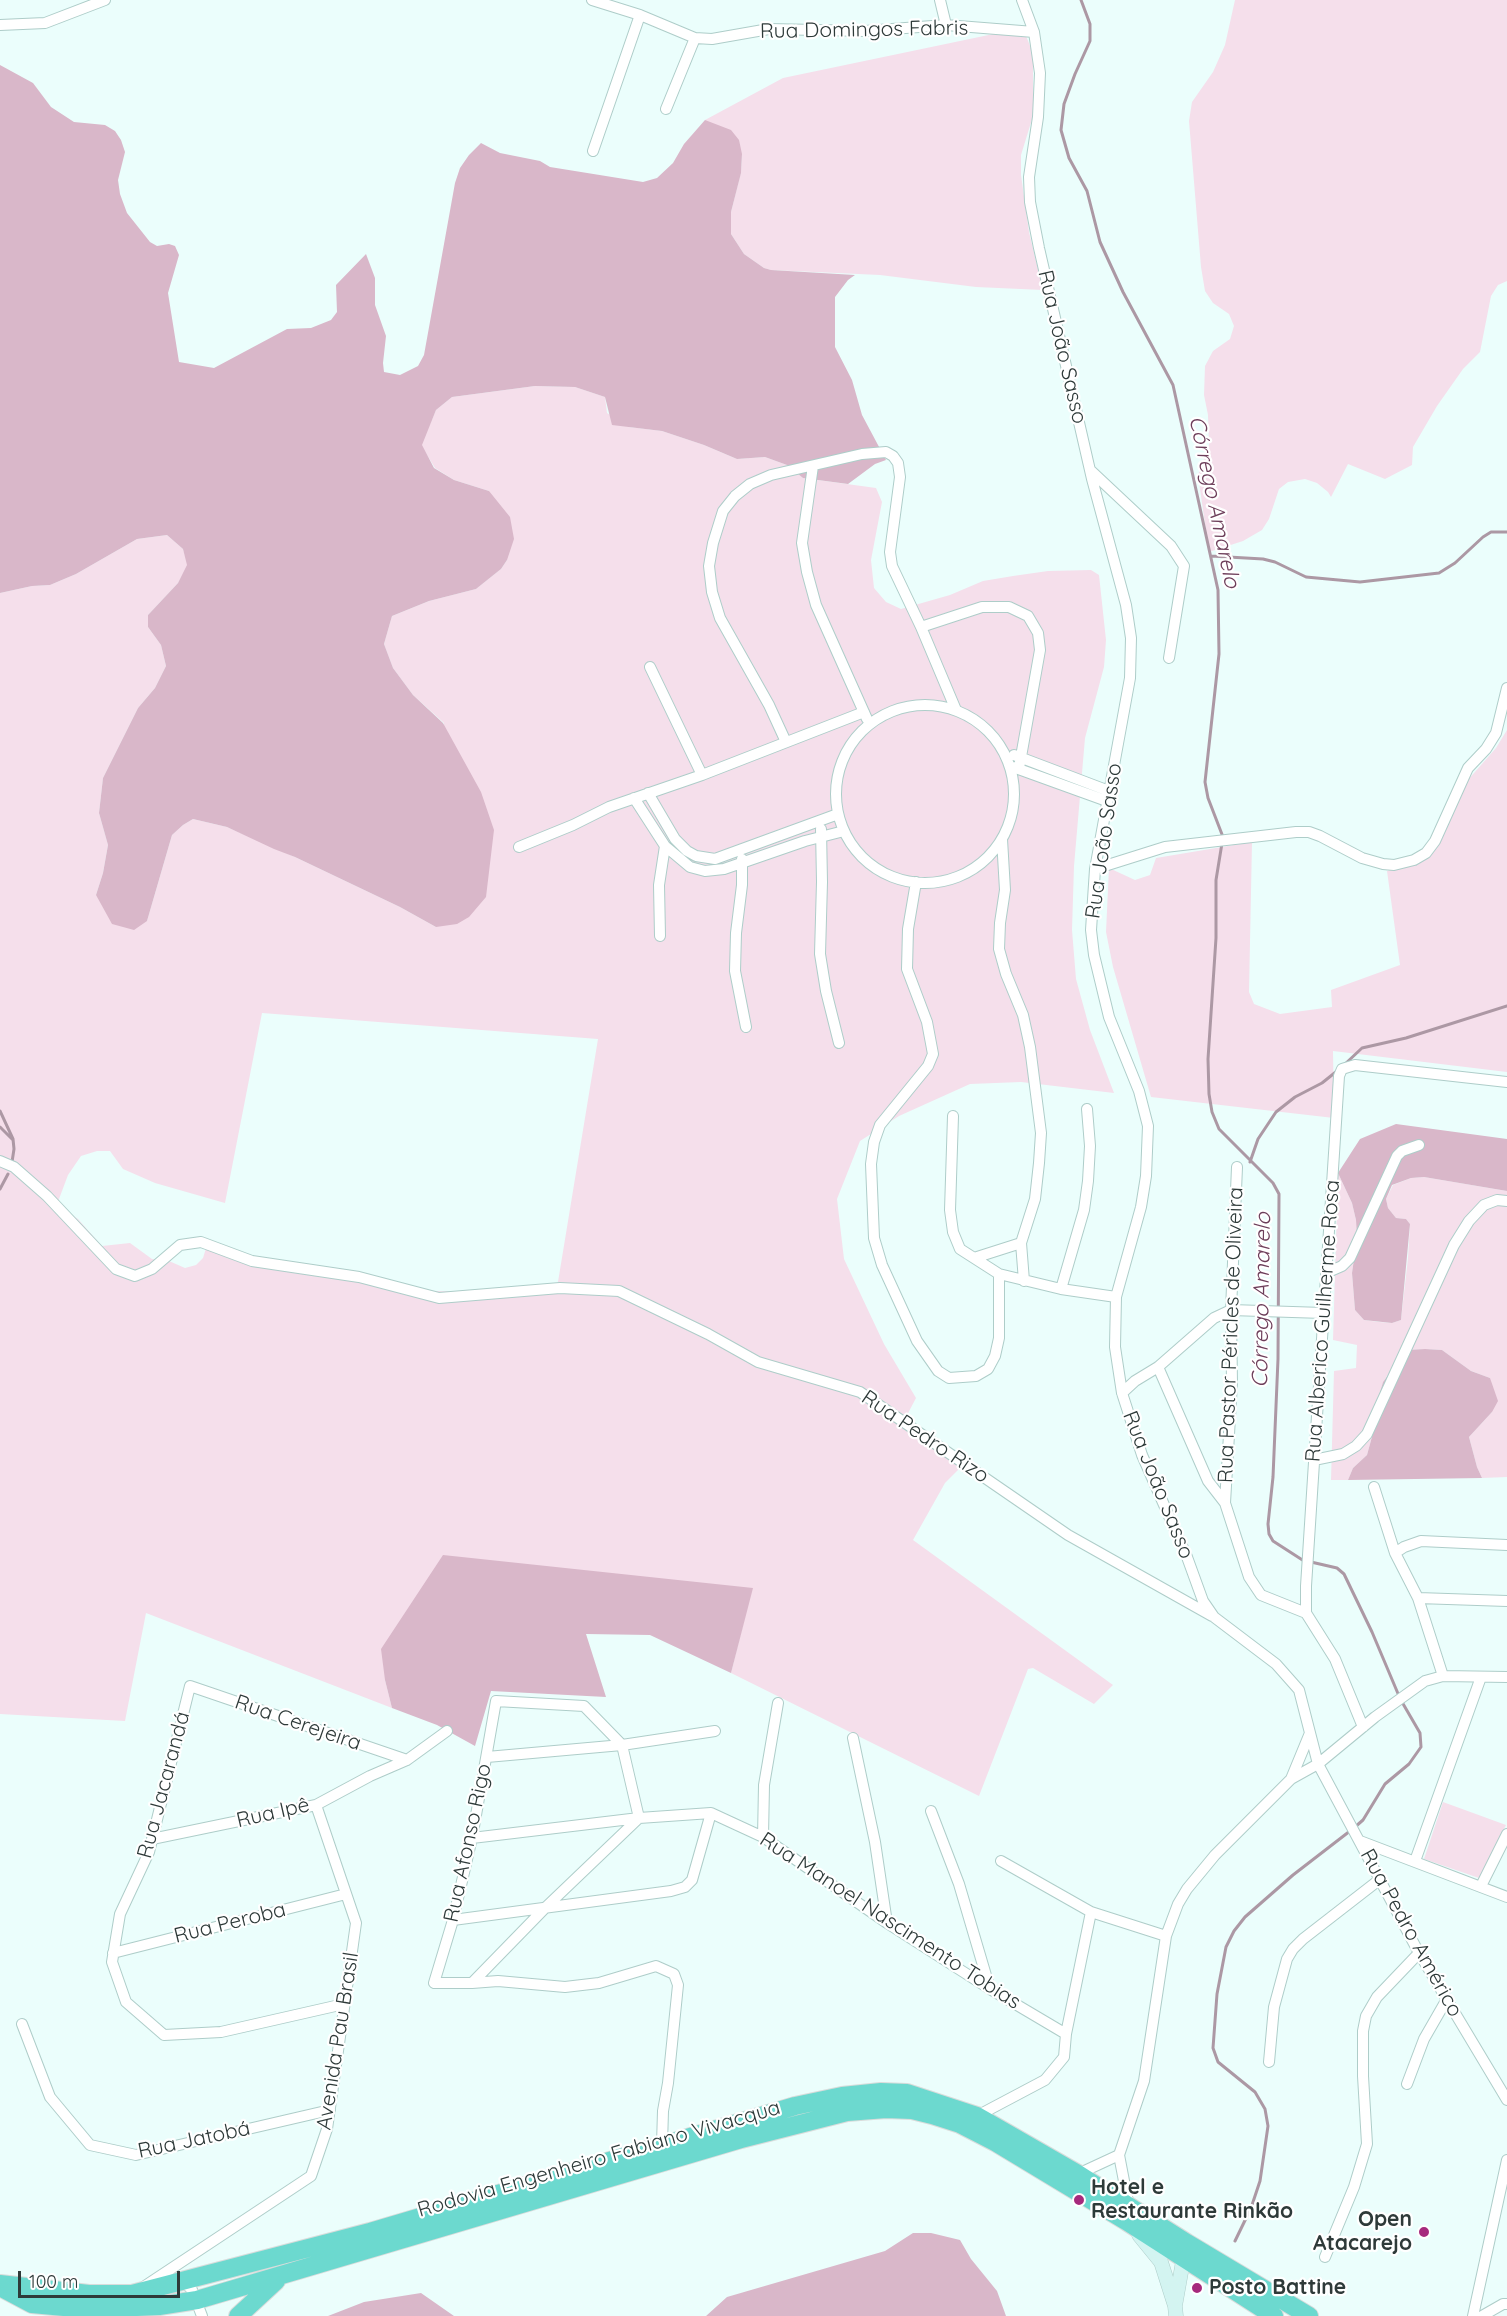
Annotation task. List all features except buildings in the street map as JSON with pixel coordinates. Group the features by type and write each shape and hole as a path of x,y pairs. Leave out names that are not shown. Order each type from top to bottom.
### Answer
{"highway":[{"name":"Rodovia Engenheiro Fabiano Vivacqua","path":"0,2286 32,2304 64,2307 200,2308 281,2276 557,2194 842,2096 881,2092 907,2093 977,2116 1078,2174 1184,2257"},
{"name":"Rodovia Engenheiro Fabiano Vivacqua","path":"0,2286 89,2294 132,2294 370,2232 662,2144 847,2112 885,2109 912,2110 960,2124 1128,2214"},
{"path":"553,2176 557,2194"},
{"path":"349,2254 370,2232"},
{"path":"1184,2257 1274,2316"},
{"path":"1184,2257 1309,2316"},
{"path":"238,2316 281,2276"}],"street":[{"path":"0,25 45,23 105,0"},
{"name":"Rua Domingos Fabris","path":"592,0 640,15 695,39 712,39 769,29 865,31 946,25 1034,32"},
{"path":"940,0 946,25"},
{"name":"Rua João Sasso","path":"1022,0 1034,32 1040,73 1040,94 1029,177 1030,202 1090,469 1126,605 1131,638 1130,678 1095,869 1091,930 1094,955 1109,1017 1139,1091 1148,1126 1146,1176 1141,1207 1116,1297 1115,1347 1122,1393 1153,1483 1187,1557 1203,1601 1214,1617 1276,1664 1299,1690 1318,1764"},
{"path":"593,151 640,15"},
{"path":"666,109 695,39"},
{"path":"786,742 769,705 720,618 712,592 709,566 713,543 723,511 735,496 750,484 771,475 862,454 886,452 898,463 900,477 890,552 892,566 956,710"},
{"path":"813,466 802,543 807,572 816,605 869,724"},
{"path":"1090,469 1171,546 1184,566 1169,658"},
{"path":"921,627 982,607 1010,607 1028,616 1038,633 1040,650 1016,764 1014,803 1010,822 1002,839 986,859 965,873 941,881 916,882 894,877 873,867 856,851 844,831 838,814 836,789 841,765 852,743 869,724 896,710 926,705 956,710 975,720 992,734 1004,752 1016,764 1108,796"},
{"path":"650,667 702,775"},
{"path":"1095,869 1165,848 1296,832 1309,832 1320,836 1362,858 1383,864 1394,865 1414,860 1426,853 1435,841 1468,768 1486,749 1496,733 1507,688"},
{"path":"519,847 634,798 702,775 864,712"},
{"path":"648,793 675,839 687,851 696,856 715,859 838,814"},
{"path":"634,798 665,846 690,867 705,871 724,869 822,835 844,831"},
{"path":"819,820 822,835 820,954 826,992 839,1043"},
{"path":"1002,839 1005,890 999,949 1006,974 1023,1015 1030,1047 1041,1133 1035,1199 1021,1243 1024,1281"},
{"path":"660,936 659,885 665,846"},
{"path":"740,850 742,863 735,971 746,1027"},
{"path":"916,882 906,948 908,969 927,1022 933,1054 928,1066 916,1082 879,1125 874,1142 872,1164 873,1229 882,1265 917,1341 938,1371 949,1378 976,1376 988,1369 995,1356 999,1338 999,1274"},
{"name":"Rua Alberico Guilherme Rosa","path":"1306,1613 1339,1076 1342,1069 1355,1065 1507,1082"},
{"path":"1061,1288 1084,1210 1090,1146 1087,1109"},
{"path":"953,1116 950,1210 953,1232 960,1249 999,1274 1024,1281 1116,1297"},
{"path":"1326,1273 1342,1266 1350,1258 1397,1156 1402,1151 1419,1145"},
{"name":"Rua Pedro Rizo","path":"0,1161 14,1167 47,1196 116,1269 135,1276 152,1269 180,1245 201,1242 252,1261 359,1277 439,1298 560,1288 619,1291 708,1334 758,1362 860,1392 1068,1535 1214,1617"},
{"name":"Rua Pastor Péricles de Oliveira","path":"1225,1503 1232,1383 1231,1310 1237,1167"},
{"path":"1314,1460 1343,1454 1356,1446 1367,1434 1454,1245 1469,1221 1484,1205 1497,1200 1507,1201"},
{"path":"974,1258 1021,1243"},
{"path":"1122,1393 1135,1381 1158,1367 1214,1318 1231,1310 1323,1313"},
{"path":"1158,1367 1208,1481 1225,1503 1249,1577 1261,1595 1306,1613 1335,1659 1363,1727"},
{"path":"1374,1487 1395,1553 1418,1598 1443,1676"},
{"path":"1395,1553 1412,1543 1421,1541 1507,1545"},
{"path":"1418,1598 1507,1601"},
{"path":"1175,2311 1161,2262 1128,2214 1119,2155 1143,2081 1166,1936 1178,1904 1187,1889 1215,1855 1291,1779 1318,1764 1400,1698 1425,1681 1443,1676 1507,1677"},
{"path":"1415,1860 1481,1677"},
{"name":"Rua Cerejeira","path":"189,1686 407,1760"},
{"name":"Rua Jacarandá","path":"189,1686 149,1852 120,1914 112,1962 126,2002 164,2035 221,2032 344,2004"},
{"name":"Rua Afonso Rigo","path":"472,1983 434,1983 453,1920 487,1758 496,1701 584,1706 622,1745"},
{"path":"763,1837 764,1785 778,1703"},
{"name":"Rua Ipê","path":"152,1839 316,1805 370,1776 407,1760 447,1731"},
{"path":"487,1758 622,1745 715,1731"},
{"path":"1291,1779 1310,1733"},
{"path":"853,1738 875,1842 887,1923"},
{"path":"622,1745 639,1818"},
{"name":"Rua Pedro Américo","path":"1318,1764 1419,1953 1507,2100"},
{"name":"Avenida Pau Brasil","path":"132,2294 311,2176 327,2129 356,1923 316,1805"},
{"path":"932,1811 959,1884 990,1989"},
{"path":"453,1920 671,1891 685,1887 692,1880 695,1872 711,1813 639,1818 471,1838"},
{"name":"Rua Manoel Nascimento Tobias","path":"711,1813 763,1837 887,1923 990,1989 1066,2034"},
{"path":"472,1983 547,1906 639,1818"},
{"path":"1355,1832 1415,1860 1507,1897"},
{"path":"1481,1886 1507,1834"},
{"path":"1001,1861 1091,1912 1166,1936"},
{"path":"1269,2062 1274,2007 1287,1959 1293,1949 1379,1880"},
{"name":"Rua Peroba","path":"113,1953 346,1894"},
{"path":"977,2116 1045,2080 1064,2057 1066,2034 1091,1912"},
{"path":"1325,2257 1354,2187 1367,2144 1363,2076 1363,2031 1366,2016 1377,1998 1419,1953"},
{"path":"472,1983 498,1981 566,1987 599,1983 656,1966 674,1974 678,1985 663,2111 662,2144"},
{"path":"1407,2084 1424,2039 1447,1999"},
{"name":"Rua Jatobá","path":"22,2024 50,2097 90,2145 136,2155 330,2110"},
{"path":"1078,2174 1119,2155"},
{"path":"1473,2316 1507,2160"},
{"path":"1161,2262 1184,2257 1175,2311"},
{"path":"183,2282 192,2290 200,2308"},
{"path":"1482,2316 1507,2304"}],"shaded area":[{"path":"1235,0 1507,0 1507,281 1498,285 1491,296 1480,352 1463,369 1437,406 1413,447 1412,465 1385,479 1348,464 1331,497 1317,483 1305,479 1288,482 1279,489 1269,519 1262,530 1243,541 1209,552 1198,475 1209,445 1208,415 1204,395 1205,366 1213,351 1230,339 1234,326 1229,314 1213,303 1205,291 1189,121 1192,102 1213,72 1225,45"},
{"path":"1003,32 1026,36 1033,53 1033,116 1021,155 1021,175 1029,232 1043,290 976,287 880,275 771,270 764,268 744,254 731,234 731,212 741,172 742,154 705,120 783,78"},
{"path":"0,65 33,83 51,107 74,122 105,125 115,131 121,140 125,152 118,180 127,213 150,242 157,246 169,244 175,246 179,255 168,293 179,362 214,368 287,329 311,328 331,320 337,312 336,285 366,254 375,278 375,305 386,336 384,372 400,375 418,366 424,355 455,183 460,168 481,143 500,153 540,161 550,167 643,182 657,178 673,163 684,144 705,120 731,130 739,140 742,154 741,173 731,212 731,234 744,254 764,268 771,270 855,275 848,280 835,297 835,347 852,380 862,415 886,460 875,464 848,484 803,478 787,465 765,457 737,459 662,431 612,425 605,397 575,387 535,386 452,397 436,410 422,445 434,468 454,480 489,491 510,517 514,539 507,560 501,569 476,589 429,601 392,616 384,644 393,668 413,695 443,723 481,792 494,830 486,897 469,917 457,924 436,927 400,907 295,857 227,827 193,819 172,835 147,921 134,930 112,924 96,895 108,845 99,813 103,778 138,708 155,688 166,666 161,645 148,627 148,615 178,583 187,565 183,549 167,535 137,539 76,574 50,585 32,586 0,593"},
{"path":"535,386 575,387 605,397 607,413 629,427 662,431 737,459 765,457 787,465 803,478 876,488 882,502 871,560 874,588 886,602 901,609 950,595 983,581 1048,571 1091,570 1099,575 1106,640 1104,667 1085,738 1074,866 1072,930 1076,979 1090,1030 1114,1093 1021,1082 970,1084 899,1116 860,1141 837,1199 844,1259 884,1344 916,1398 905,1419 963,1465 945,1483 913,1540 1113,1685 1094,1704 1033,1668 1028,1669 979,1796 731,1673 752,1588 385,1680 392,1708 146,1613 125,1721 0,1714 0,593 32,586 50,585 76,574 137,539 167,535 183,549 188,565 178,583 148,615 148,627 161,645 166,666 155,688 138,708 103,778 99,813 108,845 96,895 147,921 172,835 193,819 227,827 295,857 400,907 436,927 444,723 413,695 393,668 384,644 392,616 429,601 476,589 501,569 507,560 489,491 454,480 435,468 421,445 436,410 452,397","holes":["262,1013 598,1039 556,1294 398,1290 207,1245 203,1258 196,1265 185,1268 169,1261 152,1259 130,1243 102,1246 78,1219 56,1207 68,1175 81,1156 97,1151 110,1151 123,1169 155,1183 225,1203"]},
{"path":"1507,730 1507,1072 1333,1051 1334,1118 1151,1097 1113,967 1106,932 1109,868 1135,880 1150,875 1156,858 1252,842 1249,992 1254,1004 1280,1014 1332,1007 1331,990 1400,965 1387,871 1418,862 1467,781 1496,748"},
{"path":"1396,1124 1507,1139 1507,1191 1424,1177 1411,1178 1392,1185 1386,1199 1388,1208 1396,1218 1406,1219 1410,1224 1401,1320 1392,1323 1364,1320 1355,1310 1352,1273 1357,1238 1356,1220 1352,1203 1338,1173 1360,1139"},
{"path":"1338,1173 1352,1203 1356,1220 1357,1238 1352,1273 1355,1310 1364,1320 1379,1322 1392,1323 1401,1320 1408,1258 1410,1224 1406,1219 1396,1218 1388,1208 1386,1199 1393,1185 1411,1178 1424,1177 1507,1191 1507,1477 1482,1478 1469,1437 1492,1412 1490,1378 1471,1371 1442,1350 1425,1349 1407,1350 1393,1367 1383,1382 1367,1455 1353,1468 1348,1480 1331,1480 1334,1371 1356,1368 1357,1345 1333,1340"},
{"path":"1407,1350 1442,1350 1471,1371 1490,1378 1498,1401 1492,1412 1469,1437 1482,1478 1348,1480 1353,1468 1367,1455 1383,1382"},
{"path":"443,1555 753,1588 731,1673 650,1635 586,1634 606,1697 491,1691 475,1746 437,1725 392,1708 385,1680 381,1649"},
{"path":"1443,1802 1506,1825 1479,1878 1424,1859"},
{"path":"913,2233 931,2233 960,2240 971,2259 997,2291 1006,2316 706,2316 727,2297 885,2251"},
{"path":"421,2293 454,2316 328,2316 364,2302"}],"waterway":[{"name":"Córrego Amarelo","path":"1081,0 1090,24 1090,41 1064,104 1061,130 1069,158 1087,191 1100,242 1123,292 1173,385 1218,590 1219,654 1205,782 1208,798 1223,837 1216,880 1216,938 1208,1059 1209,1094 1212,1112 1219,1129 1273,1183 1279,1194 1278,1359 1273,1477 1268,1524 1269,1534 1273,1541 1304,1561"},
{"path":"1211,556 1263,559 1275,562 1306,577 1360,582 1439,573 1455,563 1491,532 1507,532"},
{"path":"1344,1065 1362,1048 1406,1038 1507,1006"},
{"path":"1250,1162 1258,1139 1276,1112 1295,1097 1322,1083 1337,1071"},
{"path":"0,1111 13,1139 12,1162"},
{"path":"0,1127 12,1139"},
{"path":"0,1189 8,1174"},
{"name":"Córrego Amarelo","path":"1311,1562 1337,1568 1344,1574 1399,1696"},
{"name":"Córrego Amarelo","path":"1355,1827 1363,1820 1385,1784 1409,1764 1421,1747 1420,1733 1402,1702"},
{"name":"Córrego Amarelo","path":"1235,2241 1251,2208 1260,2181 1268,2126 1265,2109 1255,2092 1218,2062 1213,2048 1217,1994 1226,1947 1234,1931 1245,1917 1293,1875 1350,1831"}],"place":[{"name":"Hotel e Restaurante Rinkão","path":"1079,2200"},
{"name":"Open Atacarejo","path":"1424,2232"},
{"name":"Posto Battine","path":"1197,2288"}]}
